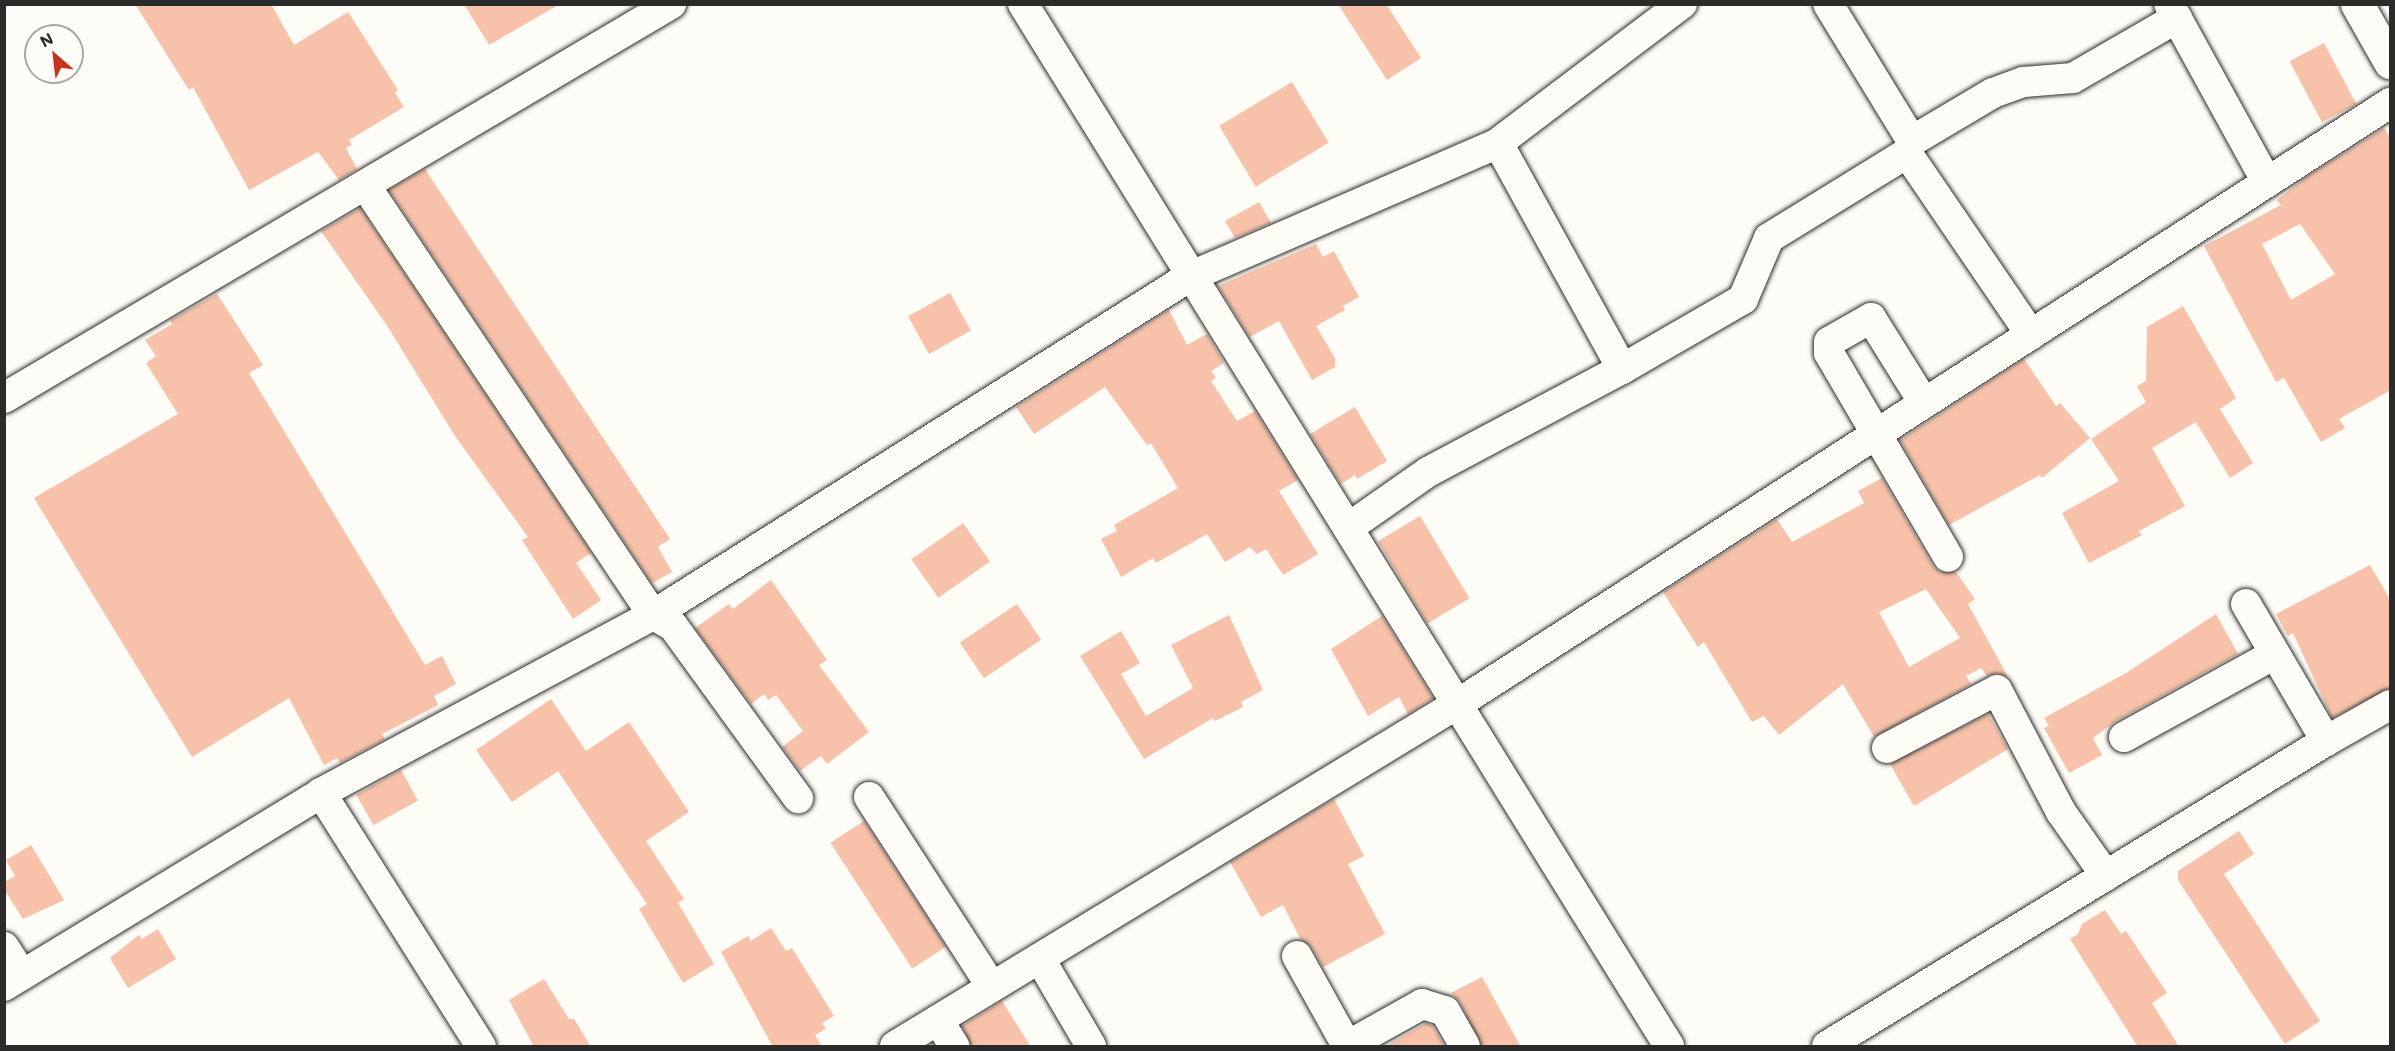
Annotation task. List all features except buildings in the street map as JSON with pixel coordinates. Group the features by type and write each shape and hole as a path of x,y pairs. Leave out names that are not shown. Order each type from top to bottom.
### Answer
{"street":[{"path":"4,398 671,4"},
{"path":"1023,4 1189,277 1459,703 1669,1047"},
{"path":"4,947 13,980 321,793 653,615 1189,277 1498,143 1682,4"},
{"path":"1828,4 1910,147 2031,335"},
{"path":"2357,4 2391,62"},
{"path":"1347,528 1428,472 1622,369 1743,299 1769,237 1993,93 2024,82 2073,78 2173,11 2267,182"},
{"path":"895,1047 1459,703 2391,103"},
{"path":"1498,143 1622,369"},
{"path":"365,185 653,615 673,626 798,798"},
{"path":"1924,403 1871,318 1829,342 1829,353 1948,557"},
{"path":"2246,604 2326,741"},
{"path":"2124,737 2275,654"},
{"path":"1887,748 1997,690 2061,812 2106,876"},
{"path":"1827,1047 2326,741 2391,705"},
{"path":"321,793 481,1047"},
{"path":"868,797 992,987"},
{"path":"1297,956 1347,1047 1422,1004 1445,1011 1465,1047"},
{"path":"1040,958 1091,1047"},
{"path":"938,1020 954,1047"}]}
